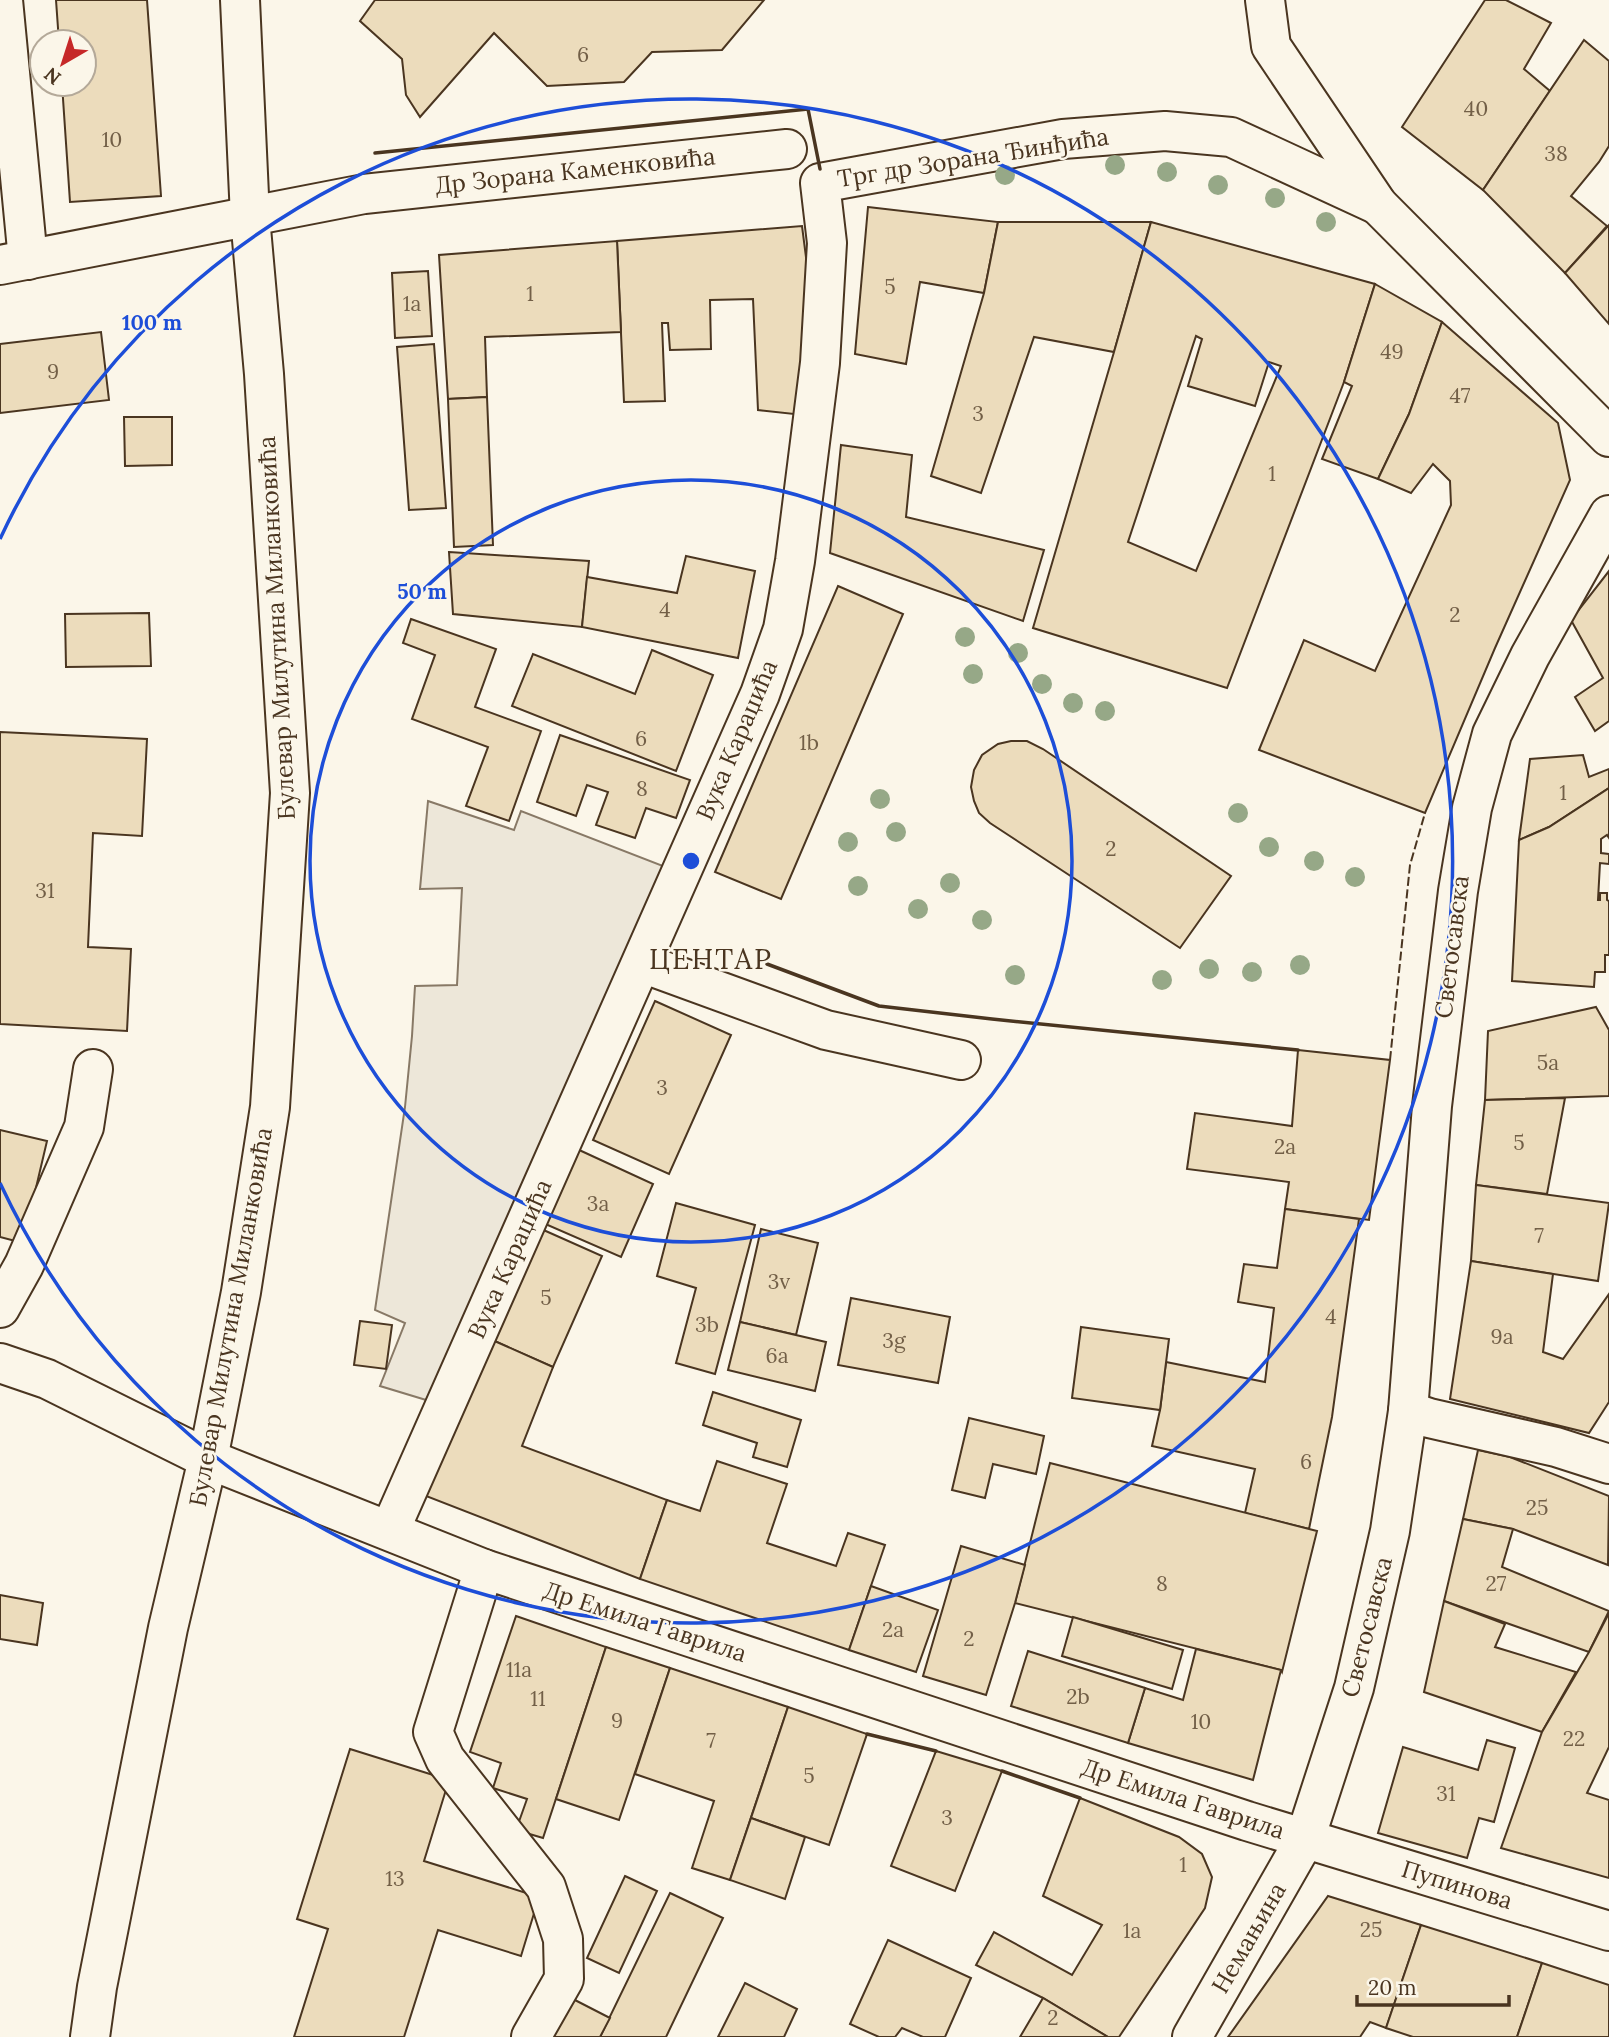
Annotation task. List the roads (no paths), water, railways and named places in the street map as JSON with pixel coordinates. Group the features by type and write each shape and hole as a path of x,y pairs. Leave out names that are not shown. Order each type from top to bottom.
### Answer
{"street":[{"path":"3,0 14,262 250,217"},
{"name":"Булевар Милутина Миланковића","path":"90,2037 97,1987 169,1628 208,1459 241,1292 270,1107 290,793 264,374 250,217 240,0"},
{"path":"1265,0 1271,46 1378,205 1609,437"},
{"name":"Трг др Зорана Ђинђића","path":"820,183 1063,139 1165,131 1231,137 1378,205"},
{"name":"Др Зорана Каменковића","path":"250,217 364,194 787,149"},
{"name":"Вука Караџића","path":"390,1530 760,694 782,629 795,561 820,363 827,243 820,183"},
{"name":"Светосавска","path":"1306,1839 1354,1688 1390,1531 1408,1411 1432,1106 1458,891 1472,808 1492,734 1530,656 1609,515"},
{"path":"642,962 826,1030 961,1060"},
{"path":"0,1308 23,1265 84,1127 93,1069"},
{"name":"Др Емила Гаврила","path":"0,1363 47,1379 208,1459 484,1569 1306,1839"},
{"path":"1408,1411 1556,1447 1609,1464"},
{"path":"484,1569 433,1732 445,1759 546,1887 559,1926 563,1939 564,1979 531,2037"},
{"name":"Пупинова","path":"1306,1839 1609,1931"},
{"name":"Немањина","path":"1192,2037 1306,1839"}],"district":[{"name":"ЦЕНТАР","path":"711,959"}]}
